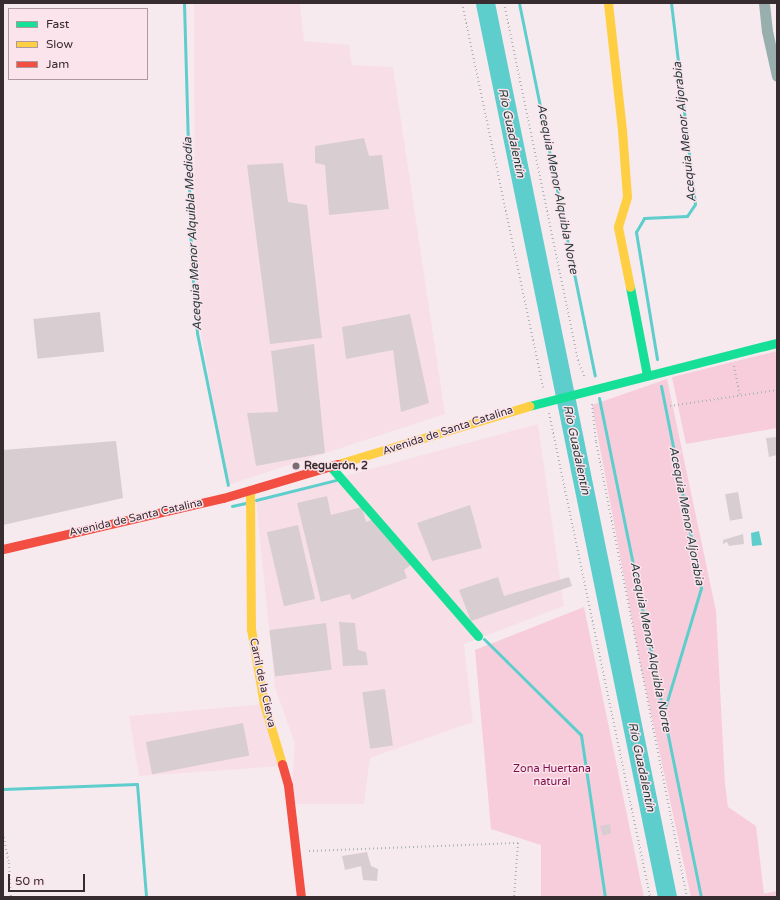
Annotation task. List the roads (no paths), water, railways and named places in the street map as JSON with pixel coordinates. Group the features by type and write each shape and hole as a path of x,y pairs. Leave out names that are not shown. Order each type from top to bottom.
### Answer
{"street":[{"path":"608,3 628,197 618,226 647,375"},
{"path":"764,3 767,31 777,76"},
{"name":"Avenida de Santa Catalina","path":"3,549 194,505 331,467 548,401 777,342"},
{"path":"331,467 478,636"},
{"name":"Carril de la Cierva","path":"250,490 251,628 264,704 288,785 301,897"}],"water":[{"path":"759,531 762,545 752,546 751,533"}],"waterway":[{"name":"Acequia Menor Alquibla Mediodía","path":"184,3 191,256 197,333 228,485"},
{"name":"Río Guadalentín","path":"485,3 667,897"},
{"name":"Acequia Menor Alquibla Norte","path":"519,3 595,375"},
{"name":"Acequia Menor Aljorabia","path":"657,359 636,232 644,218 687,216 695,204 671,3"},
{"name":"Acequia Menor Aljorabia","path":"661,386 701,588 664,711"},
{"name":"Acequia Menor Alquibla Norte","path":"599,398 701,897"},
{"name":"Acequia Menor Alquibla Mediodía","path":"256,500 336,480"},
{"name":"Acequia Menor Alquibla Mediodía","path":"232,506 246,503"},
{"name":"Acequia Menor Alquibla Mediodía","path":"484,639 581,735 605,897"},
{"path":"3,789 137,784 146,897"}],"place":[{"name":"Reguerón, 2","path":"296,466"}],"park label":[{"name":"Zona Huertana natural","path":"552,776"}]}
